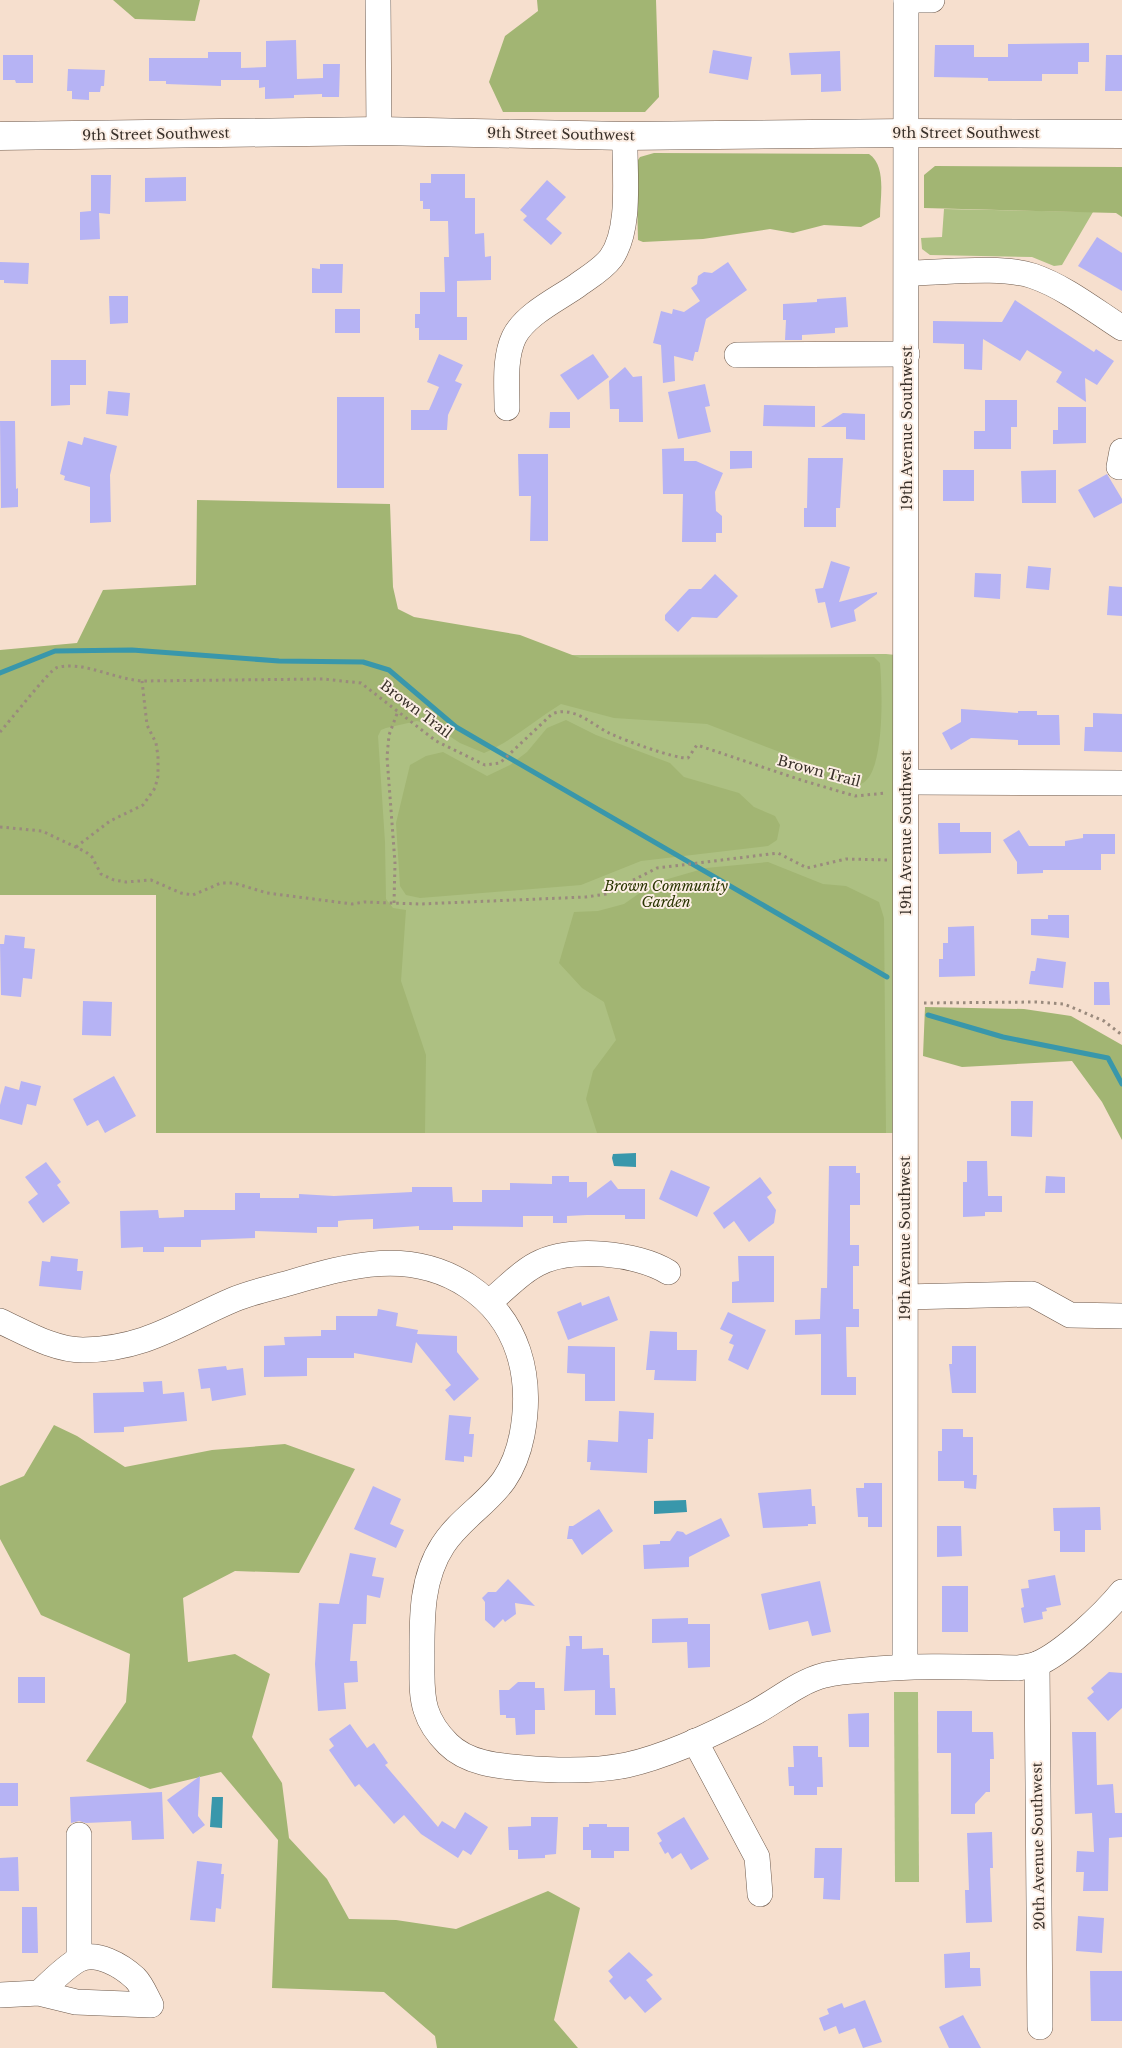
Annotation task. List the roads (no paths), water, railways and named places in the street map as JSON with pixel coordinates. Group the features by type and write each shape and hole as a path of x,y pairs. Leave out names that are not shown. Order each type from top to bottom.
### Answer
{"main road":[{"name":"9th Street Southwest","path":"0,136 379,131 625,136 907,133 1122,134"}],"street":[{"path":"378,0 379,131"},
{"path":"906,0 932,0"},
{"name":"19th Avenue Southwest","path":"905,1666 905,1297 898,788 907,354 906,0"},
{"path":"507,408 508,366 514,337 529,319 600,270 611,258 618,243 624,227 625,136"},
{"path":"907,273 1006,272 1023,274 1060,288 1122,328"},
{"path":"737,355 907,354"},
{"path":"898,788 1122,783"},
{"path":"489,1302 537,1264 567,1255 628,1258 657,1265 668,1272"},
{"path":"0,1321 48,1343 65,1348 79,1350 122,1347 186,1324 236,1299 318,1275 365,1264 389,1262 422,1265 442,1272 466,1285 489,1302 507,1328 523,1363 527,1390 525,1421 520,1445 504,1480 443,1545 425,1589 422,1613 422,1687 426,1710 436,1730 457,1752 480,1762 498,1766 560,1771 627,1765 695,1740 755,1712 799,1684 832,1673 905,1666 1018,1668 1037,1664 1059,1650 1101,1614 1122,1592"},
{"path":"905,1297 1032,1294 1070,1315 1122,1316"},
{"name":"20th Avenue Southwest","path":"1037,1664 1040,2027"},
{"path":"695,1740 757,1857 760,1894"},
{"path":"79,1835 79,1959"},
{"path":"0,1995 39,1993 76,2002 151,2005 135,1978 107,1960 92,1958 79,1959 39,1993"},
{"path":"0,2010 56,2010 76,2002"}],"water":[{"path":"636,1153 636,1167 614,1166 613,1154"},
{"path":"686,1500 687,1512 654,1514 654,1501"},
{"path":"212,1797 223,1797 222,1828 210,1827"}],"waterway":[{"path":"0,673 55,651 132,650 279,661 363,662 389,670 456,727 887,977"},
{"path":"928,1015 1003,1037 1108,1058 1122,1084"}],"park label":[{"name":"Brown Community Garden","path":"666,894"}]}
